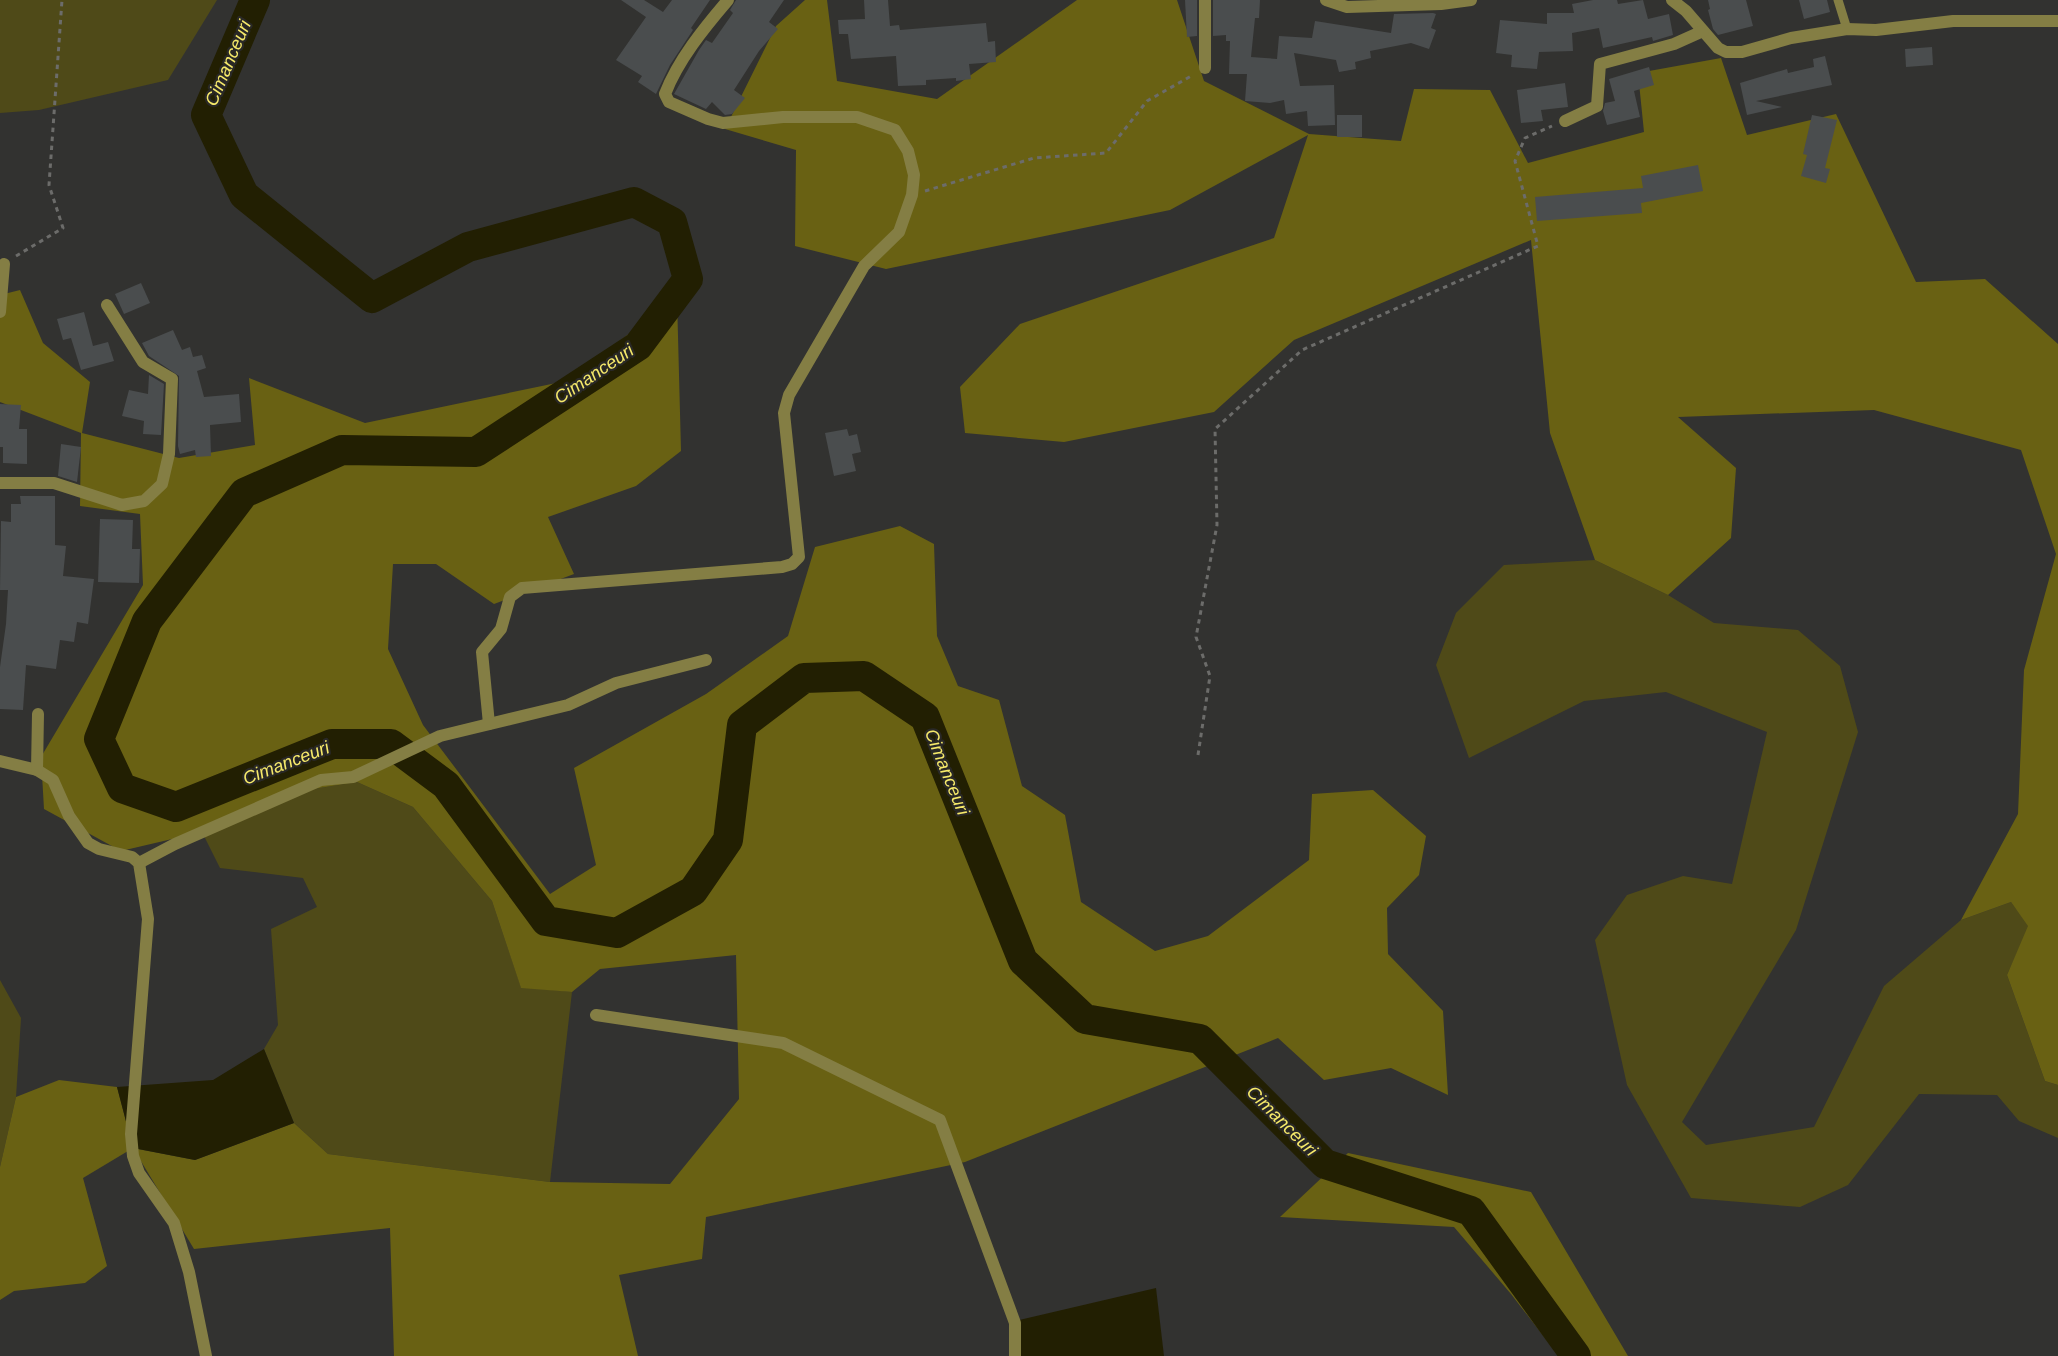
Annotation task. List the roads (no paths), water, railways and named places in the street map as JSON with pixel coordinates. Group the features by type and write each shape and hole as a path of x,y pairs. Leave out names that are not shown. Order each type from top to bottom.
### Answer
{"street":[{"path":"489,724 482,652 501,629 510,597 522,588 782,567 792,564 799,557 784,413 789,394 864,266 899,232 912,195 914,175 908,151 895,130 857,117 783,117 723,123 669,102 665,94 671,78 711,20 728,0"},
{"path":"1205,0 1206,68"},
{"path":"1326,0 1347,7 1441,4 1471,0"},
{"path":"1672,0 1686,11 1718,48 1726,52 1742,52 1791,38 1847,29 1876,30 1953,21 2058,21"},
{"path":"1565,121 1597,106 1600,64 1674,44 1703,31"},
{"path":"0,312 4,264"},
{"path":"0,483 54,483 122,505 144,501 162,484 169,454 172,379 143,362 107,305"},
{"path":"139,863 175,844 321,780 353,777 440,736 568,705 616,683 706,660"},
{"path":"37,770 38,714"},
{"path":"0,761 37,770 53,780 69,816 88,843 99,849 132,857 139,863 148,919 131,1134 133,1156 139,1173 174,1223 189,1272 206,1356"},
{"path":"596,1015 783,1043 940,1120 1015,1323 1015,1356"}],"lane":[{"path":"1838,0 1847,29"}],"waterway":[{"name":"Cimanceuri","path":"255,0 206,115 244,195 372,298 468,247 634,202 672,222 688,279 638,346 476,452 342,450 244,493 147,621 99,739 122,788 176,807 332,744 391,744 446,785 546,921 617,933 693,891 728,840 742,725 804,678 864,676 925,717 1023,961 1085,1019 1200,1039 1325,1164 1471,1211 1576,1356"}]}
